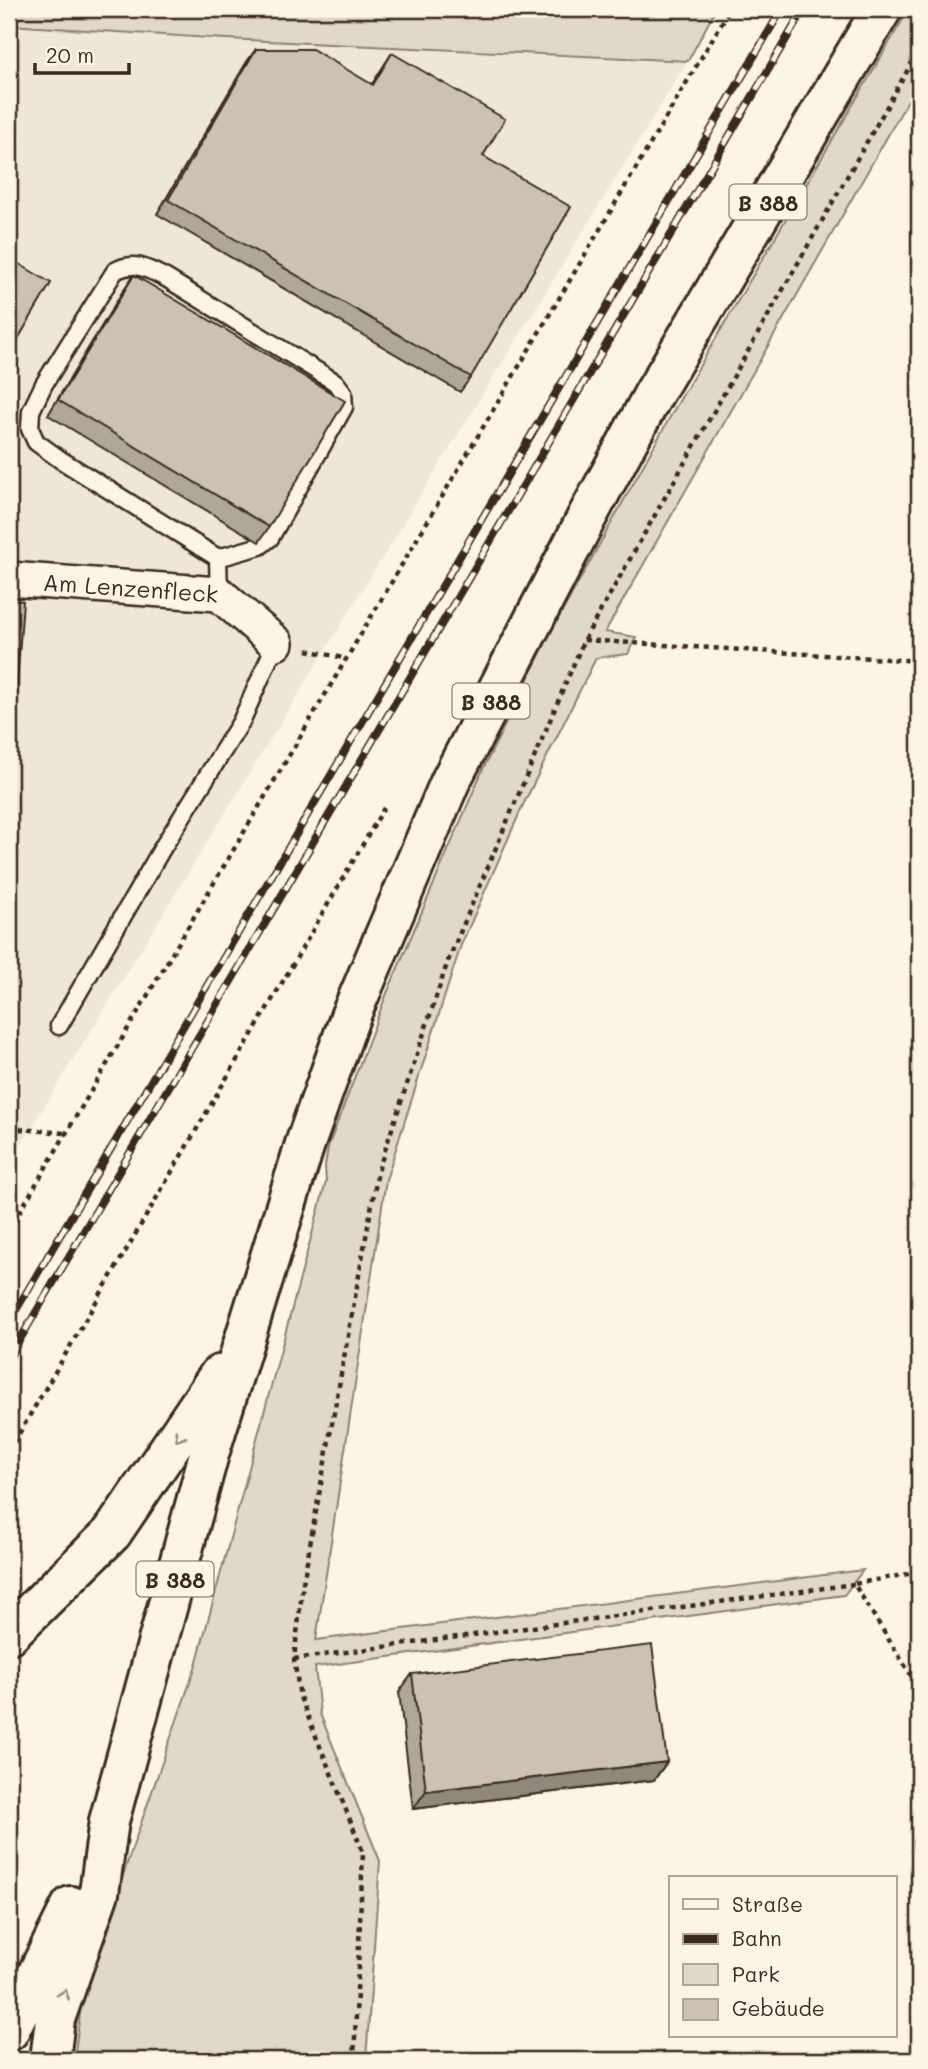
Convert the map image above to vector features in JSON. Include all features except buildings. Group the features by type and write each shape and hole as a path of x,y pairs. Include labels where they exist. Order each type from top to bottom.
{"main road":[{"name":"B 388","path":"109,1821 243,1338 350,1017 450,782 653,395 882,9"},
{"path":"9,1634 112,1533 162,1464 243,1338"},
{"path":"9,2031 55,1942 109,1821"},
{"path":"50,2060 55,2020 99,1893 109,1821"}],"street":[{"name":"Am Lenzenfleck","path":"9,579 219,594 276,643"}],"lane":[{"path":"125,265 142,266 166,278 335,382 343,392 344,407 334,428 270,538 260,547 218,558 61,460 36,442 30,429 31,411 44,384 115,271 125,265"},
{"path":"218,558 219,594"},
{"path":"59,1026 163,847 241,722 276,643"}],"path":[{"path":"9,1230 730,9"},
{"path":"354,2060 363,1852 300,1697 294,1659 303,1583 378,1171 448,961 584,640 919,50"},
{"path":"584,640 919,661"},
{"path":"9,1451 384,808"},
{"path":"9,1128 65,1133"},
{"path":"294,1659 854,1584 919,1572"},
{"path":"854,1584 919,1688"}],"shaded area":[{"path":"9,25 226,39 688,61 9,1164"}],"green space":[{"path":"9,9 716,9 688,61 226,39 9,25"},
{"path":"909,9 919,9 919,81 605,632 636,637 628,654 596,658 523,805 461,945 386,1180 316,1640 863,1570 844,1595 315,1667 320,1714 380,1861 366,2060 74,2060 83,1990 196,1665 326,1182 328,1147 385,998 482,771 552,630 675,408"}],"railway":[{"path":"9,1322 782,9"},
{"path":"9,1358 804,9"}]}
